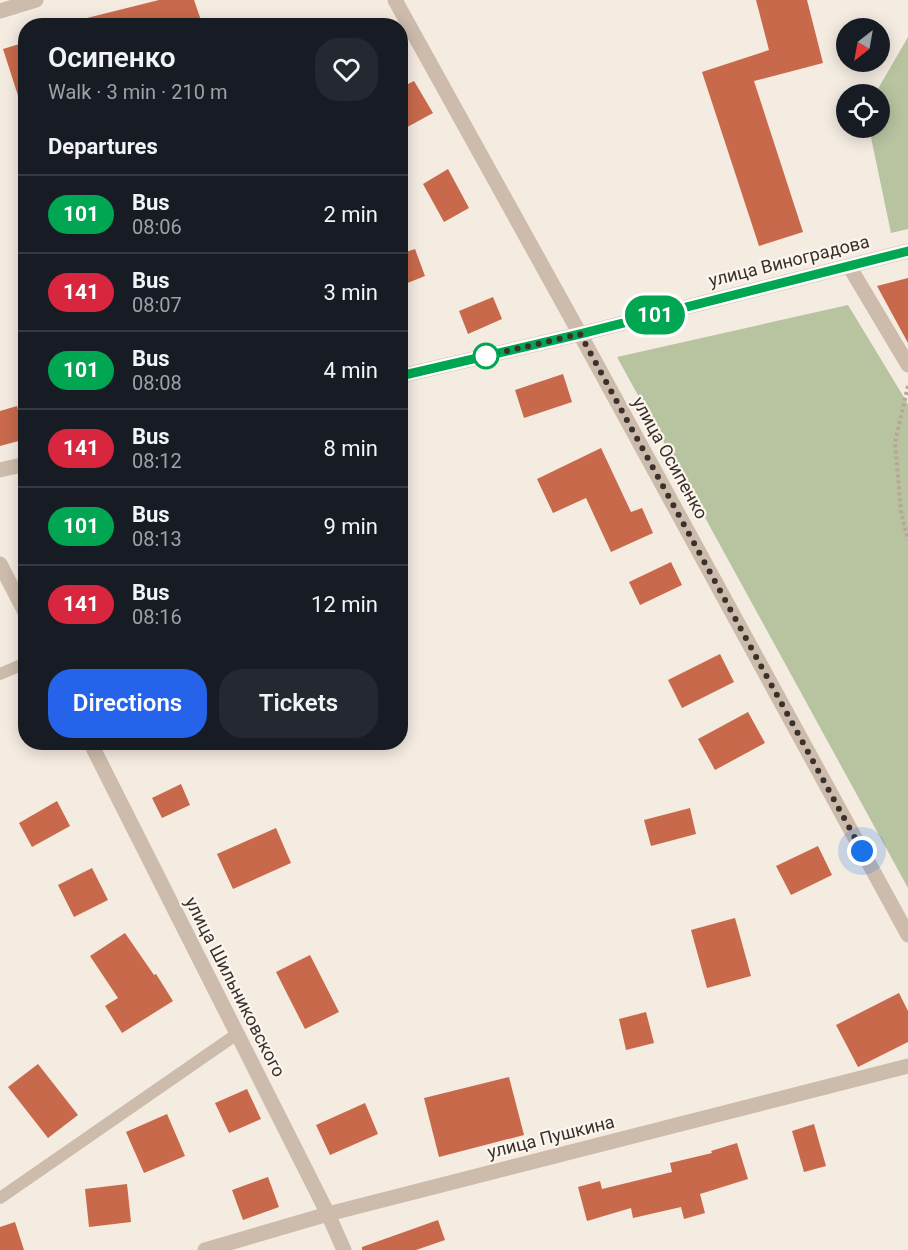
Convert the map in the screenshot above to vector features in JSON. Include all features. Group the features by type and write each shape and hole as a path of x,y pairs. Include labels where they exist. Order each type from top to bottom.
{"street":[{"path":"0,11 36,0"},
{"name":"улица Осипенко","path":"395,0 405,18"},
{"name":"улица Осипенко","path":"408,23 908,935"},
{"name":"улица Виноградова","path":"408,374 580,334 908,251"},
{"path":"849,266 908,365"},
{"path":"0,470 18,466"},
{"path":"0,564 18,599"},
{"name":"улица Шильниковского","path":"94,750 344,1250"},
{"name":"улица Пушкина","path":"205,1250 328,1214 908,1066"}],"lane":[{"path":"0,674 18,666"},
{"path":"0,1198 237,1034"}],"path":[{"path":"908,386 895,442 901,511 908,540"}],"green space":[{"path":"908,37 908,229 891,233 871,138 890,138 890,84 881,84 890,72"},
{"path":"848,305 908,404 908,888 617,357"}],"building":[{"path":"159,0 194,0 200,18 87,18"},
{"path":"756,0 807,0 823,63 754,81 803,232 759,246 702,72 769,50"},
{"path":"18,44 18,96 3,49"},
{"path":"414,81 433,113 408,127 408,84"},
{"path":"448,169 469,208 444,222 423,184"},
{"path":"415,249 425,276 408,283 408,251"},
{"path":"908,278 908,343 877,286"},
{"path":"493,297 502,319 468,334 459,311"},
{"path":"563,374 572,402 524,418 515,390"},
{"path":"17,406 18,441 0,446 0,411"},
{"path":"601,448 631,512 642,508 653,533 611,552 586,498 553,513 537,479"},
{"path":"671,562 682,585 640,605 629,582"},
{"path":"720,654 734,682 682,708 668,680"},
{"path":"748,712 765,743 715,770 698,739"},
{"path":"181,784 190,805 162,818 152,798"},
{"path":"57,801 70,826 32,847 19,823"},
{"path":"690,808 696,834 651,846 644,820"},
{"path":"276,828 291,863 233,889 217,854"},
{"path":"818,846 832,875 791,895 776,866"},
{"path":"92,868 108,900 74,917 58,885"},
{"path":"735,918 751,976 707,988 691,930"},
{"path":"125,933 173,1001 122,1033 105,1006 118,998 90,956"},
{"path":"310,955 339,1012 305,1029 276,972"},
{"path":"899,993 908,1011 908,1042 858,1067 836,1025"},
{"path":"646,1012 654,1043 626,1050 619,1019"},
{"path":"38,1064 78,1115 48,1138 8,1087"},
{"path":"509,1077 524,1135 439,1157 424,1098"},
{"path":"247,1089 261,1119 229,1133 215,1103"},
{"path":"365,1103 378,1134 330,1155 316,1125"},
{"path":"167,1114 185,1156 144,1173 126,1132"},
{"path":"814,1124 826,1166 804,1172 792,1131"},
{"path":"737,1143 748,1179 700,1194 705,1213 684,1219 681,1207 633,1218 631,1208 587,1221 578,1187 600,1181 602,1189 672,1172 670,1163 712,1153 711,1151"},
{"path":"268,1177 279,1207 243,1220 232,1190"},
{"path":"127,1184 131,1222 89,1227 85,1189"},
{"path":"438,1220 445,1240 416,1250 362,1250 362,1247"},
{"path":"15,1222 24,1250 0,1250 0,1227"}],"bus line":[{"name":"101","path":"408,374 580,334 908,251"}],"route":[{"path":"486,356 580,334 862,851"}]}
